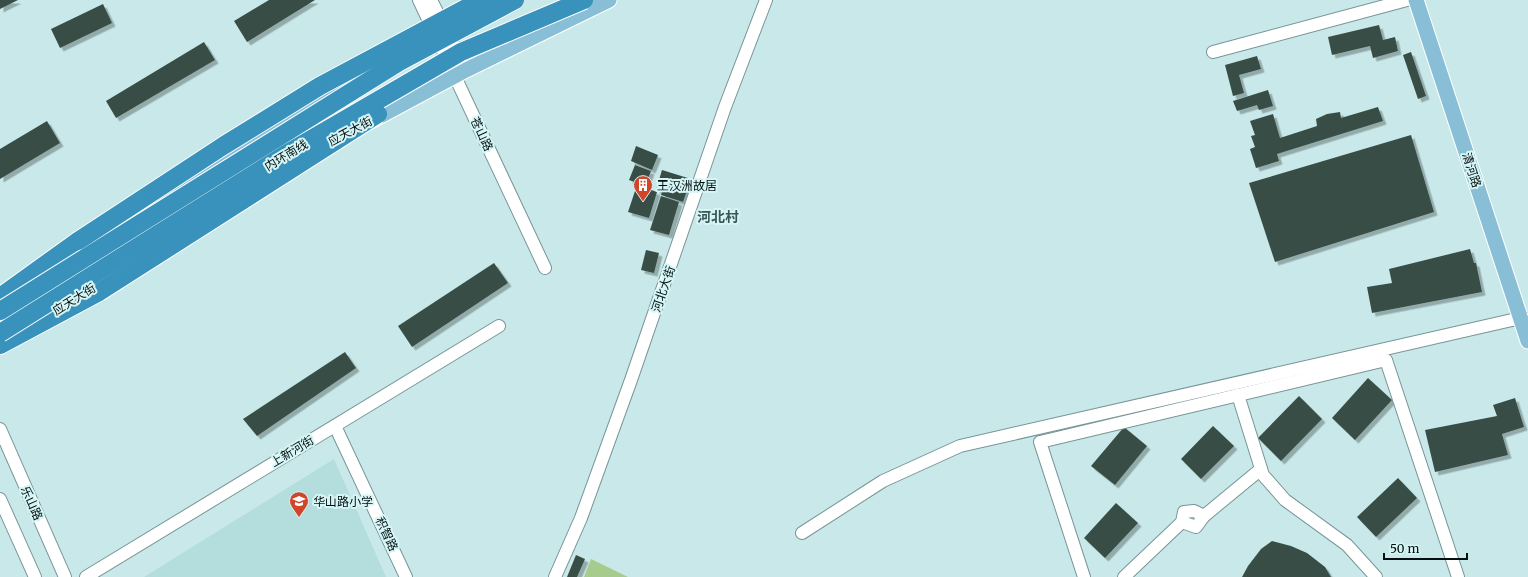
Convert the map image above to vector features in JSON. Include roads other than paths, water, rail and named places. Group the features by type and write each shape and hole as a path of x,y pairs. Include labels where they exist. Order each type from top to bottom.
{"highway":[{"path":"0,297 78,241 223,146 320,86 468,7 489,0"},
{"name":"内环南线","path":"0,311 399,62 515,0"},
{"path":"0,344 99,292 414,91 579,3"},
{"name":"内环南线","path":"0,333 289,152 461,52 579,3"}],"main road":[{"path":"0,297 277,125 438,30 497,0"},
{"name":"应天大街","path":"0,344 295,160 460,73 609,0"},
{"name":"清河路","path":"1416,0 1525,319 1528,341"}],"street":[{"name":"苍山路","path":"419,0 438,30 460,73 545,268"},
{"name":"苍山路","path":"431,0 438,30"},
{"name":"河北大街","path":"555,577 581,518 631,380 725,107 766,0"},
{"path":"1213,52 1408,0"},
{"path":"802,533 884,481 960,446 1512,320 1525,319"},
{"name":"上新河街","path":"86,577 499,326"},
{"path":"1084,577 1040,442 1386,360 1458,577"},
{"path":"1238,395 1263,475 1285,500 1347,545 1376,577"},
{"name":"积智路","path":"335,426 406,577"},
{"name":"乐山路","path":"0,429 65,577"},
{"path":"1124,577 1182,522 1184,512 1194,511 1204,516 1261,469"},
{"path":"0,499 35,577"}],"place":[{"name":"王汉洲故居","path":"643,202"},
{"name":"华山路小学","path":"299,518"}],"district":[{"name":"河北村","path":"718,217"}]}
